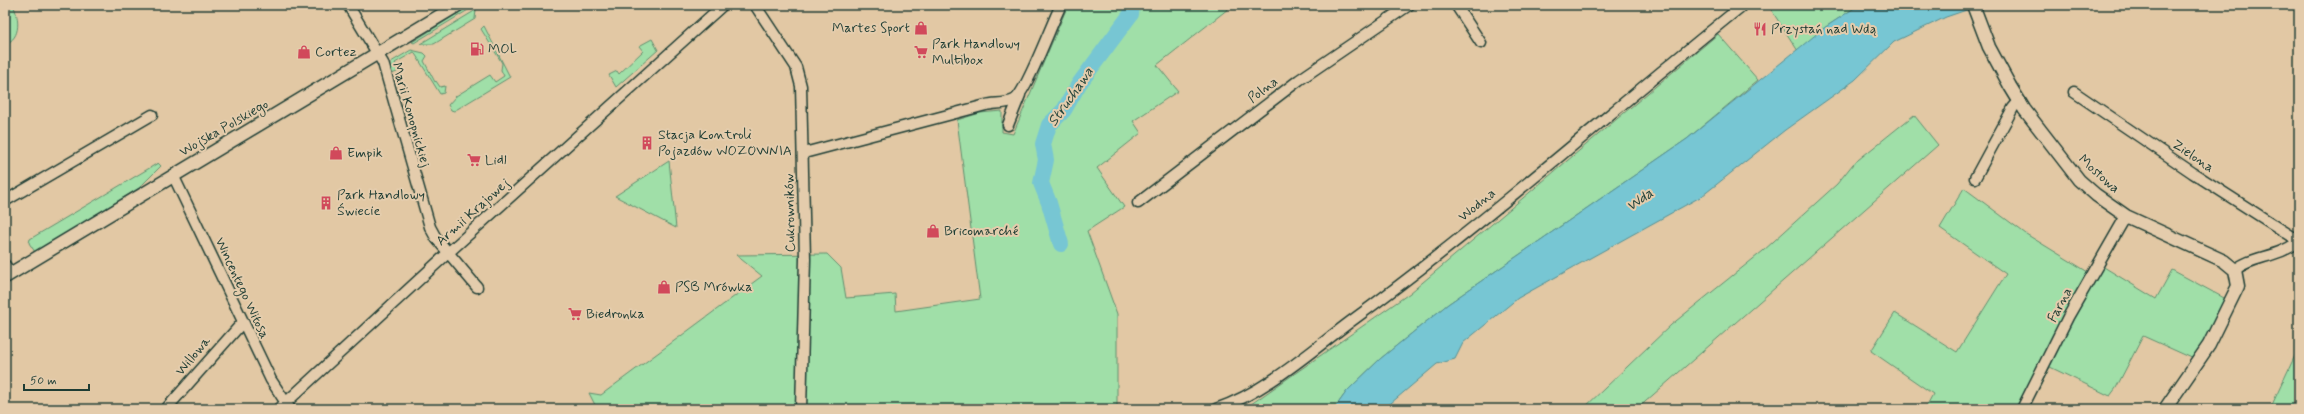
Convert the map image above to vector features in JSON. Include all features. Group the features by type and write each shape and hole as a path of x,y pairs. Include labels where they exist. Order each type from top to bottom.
{"street":[{"name":"Marii Konopnickiej","path":"348,5 383,63 425,217 436,238 477,286"},
{"name":"Wojska Polskiego","path":"7,272 458,5"},
{"name":"Armii Krajowej","path":"279,409 289,406 449,252 723,5"},
{"name":"Cukrowników","path":"755,5 798,72 801,86 804,154 805,259 801,409"},
{"path":"1008,125 1061,5"},
{"name":"Polna","path":"1138,203 1299,80 1409,5"},
{"path":"1456,5 1480,42"},
{"name":"Wodna","path":"1216,409 1267,383 1404,282 1743,5"},
{"name":"Mostowa","path":"1973,5 1989,47 2019,101 2079,180 2096,195 2126,216 2224,261 2235,270"},
{"name":"Zielona","path":"2074,92 2199,177 2299,241"},
{"path":"804,154 986,105 1006,102 1020,95"},
{"path":"1975,178 2013,108 2019,101"},
{"path":"5,201 152,115"},
{"name":"Wincentego Witosa","path":"173,175 270,380 289,406"},
{"name":"Farna","path":"2022,409 2068,317 2126,216"},
{"path":"2165,409 2196,365 2222,321 2238,286 2235,270 2245,264 2280,253 2299,241"},
{"name":"Willowa","path":"166,409 243,322"}],"green space":[{"path":"5,5 13,5 17,15 18,27 14,37 5,44"},
{"path":"1068,5 1233,5 1157,65 1178,91 1133,121 1141,133 1097,168 1124,207 1087,231 1117,314 1117,409 597,409 589,393 601,395 762,276 736,255 827,254 841,268 846,298 895,294 896,311 980,299 957,120 980,113 1002,111 1002,132 1013,134"},
{"path":"1768,5 1859,5 1824,28 1798,51"},
{"path":"468,7 473,7 414,43 412,42"},
{"path":"476,10 475,19 434,44 420,44"},
{"path":"484,26 510,77 454,111 451,110 448,105 456,96 490,75 495,82 504,76 501,70 502,63 481,29"},
{"path":"1718,34 1758,80 1687,139 1448,304 1380,359 1347,391 1334,409 1244,409 1410,293"},
{"path":"652,39 658,50 616,87 609,75 617,71 619,74 643,51 639,46"},
{"path":"411,50 424,53 427,56 424,61 435,82 436,81 440,87 445,86 444,93 440,94 414,52 395,63 399,71 392,74 391,62"},
{"path":"1914,115 1938,145 1637,409 1583,409 1671,325 1763,251 1837,184 1853,164"},
{"path":"669,161 676,228 615,196"},
{"path":"158,163 161,166 139,188 35,252 29,243 30,239"},
{"path":"1964,188 2026,234 2088,272 2094,261 2156,299 2172,270 2226,299 2194,359 2143,336 2116,388 2110,396 2050,367 2028,409 1925,409 1933,394 1871,351 1895,313 1957,352 2006,274 1940,228"},
{"path":"2299,347 2299,409 2272,409 2271,407"}],"water":[{"name":"Wda","path":"1859,5 1981,5 1946,17 1894,42 1855,80 1785,130 1702,196 1518,298 1463,343 1455,359 1437,364 1384,409 1334,409 1347,391 1380,359 1448,304 1687,139 1824,28"}],"waterway":[{"name":"Struchawa","path":"1061,244 1049,203 1041,183 1046,160 1043,144 1049,125 1064,110 1079,84 1131,14 1132,5"}],"place":[{"name":"Martes Sport","path":"921,28"},
{"name":"Przystań nad Wdą","path":"1760,29"},
{"name":"MOL","path":"477,49"},
{"name":"Cortez","path":"304,52"},
{"name":"Park Handlowy Multibox","path":"921,52"},
{"name":"Stacja Kontroli Pojazdów WOZOWNIA","path":"647,143"},
{"name":"Empik","path":"336,153"},
{"name":"Lidl","path":"474,160"},
{"name":"Park Handlowy Świecie","path":"326,203"},
{"name":"Bricomarché","path":"933,231"},
{"name":"PSB Mrówka","path":"664,287"},
{"name":"Biedronka","path":"575,314"}]}
